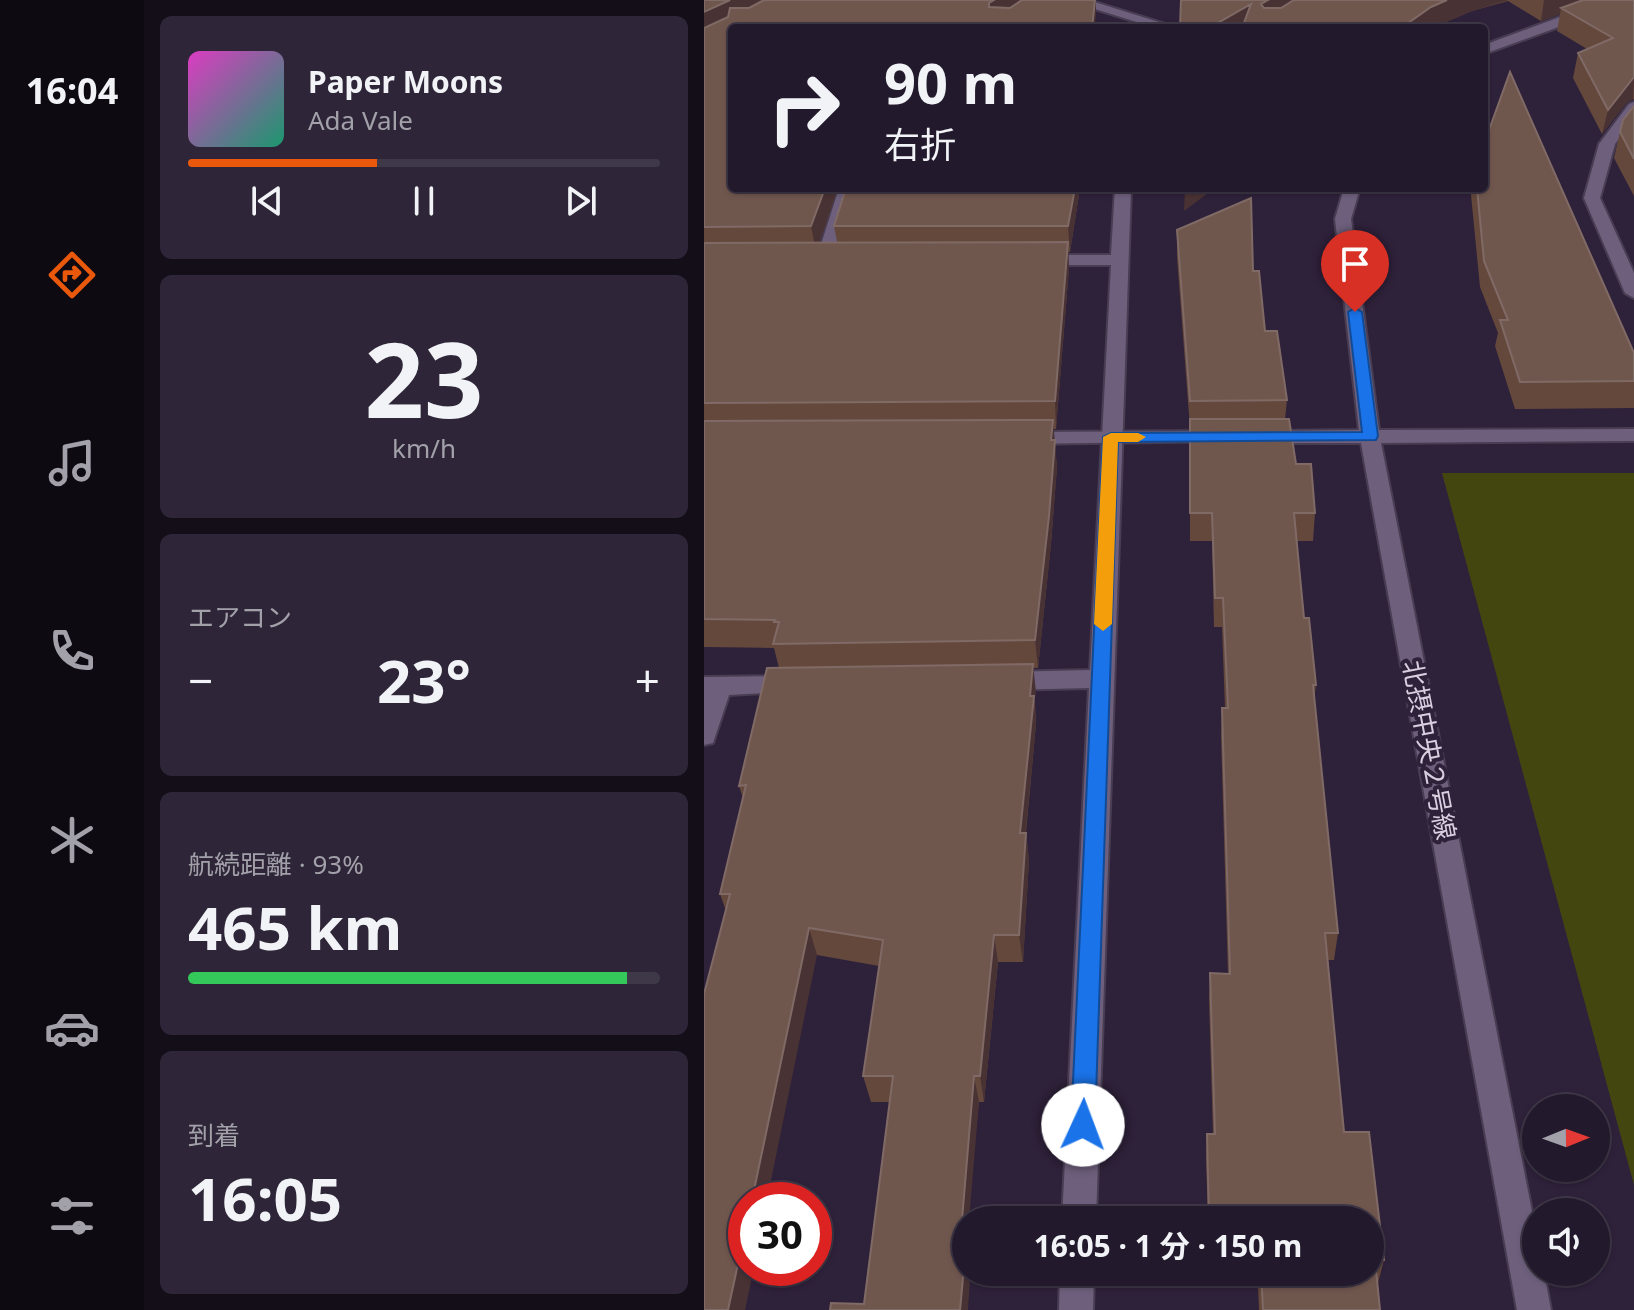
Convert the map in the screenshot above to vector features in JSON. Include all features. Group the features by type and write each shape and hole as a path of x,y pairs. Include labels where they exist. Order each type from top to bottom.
{"street":[{"path":"1073,0 1157,24"},
{"path":"1488,49 1592,10 1634,3"},
{"path":"1634,107 1607,144 1592,198 1630,272 1634,293"},
{"path":"1607,144 1634,144"},
{"path":"825,260 846,192"},
{"path":"1080,1206 1117,260 1123,192"},
{"name":"北摂中央２号線","path":"1351,192 1343,219 1370,436 1534,1310"},
{"path":"1025,260 1117,260"},
{"path":"1001,438 1634,435"},
{"path":"974,682 1101,679"},
{"path":"704,736 711,686 814,685"},
{"path":"1076,1310 1077,1286"}],"shaded area":[{"path":"1442,473 1634,473 1634,1185"}],"building":[{"path":"704,0 730,0 704,12"},
{"path":"764,0 994,0 989,7 1010,8 1022,0 1095,0 1092,24 728,24 728,192 824,192 811,226 704,227 704,28 728,17 730,8 749,8"},
{"path":"1181,0 1268,0 1261,4 1264,8 1281,8 1294,0 1447,0 1407,24 1244,24 1251,4 1216,24 1180,24"},
{"path":"1583,0 1634,0 1634,77 1608,110 1578,53 1613,38 1561,8"},
{"path":"1510,72 1634,353 1634,381 1520,382 1500,320 1508,320 1484,261 1477,192 1488,192 1488,133"},
{"path":"1634,106 1634,159 1620,132 1623,120"},
{"path":"845,192 1074,192 1068,226 834,226"},
{"path":"1251,198 1253,271 1259,271 1265,331 1277,331 1287,400 1190,401 1177,230"},
{"path":"1068,242 1055,401 704,403 704,243"},
{"path":"1190,419 1289,419 1296,464 1311,464 1315,513 1294,513 1304,618 1309,618 1338,933 1325,933 1344,1132 1369,1132 1378,1206 1209,1206 1207,1134 1215,1134 1210,973 1230,974 1222,708 1228,708 1223,598 1215,598 1212,513 1190,513"},
{"path":"1053,420 1051,440 1055,440 1049,516 1035,640 773,644 779,622 775,620 704,619 704,421"},
{"path":"1033,664 1030,696 1034,696 1020,833 1026,833 1019,935 994,935 980,1076 974,1076 963,1206 952,1206 952,1286 962,1286 960,1310 830,1310 831,1303 864,1304 893,1076 863,1076 883,940 809,928 756,1182 728,1182 728,1286 733,1286 728,1310 704,1310 704,994 730,894 720,894 746,785 739,786 767,668"},
{"path":"1262,1286 1378,1286 1380,1310 1263,1310"}],"slow traffic":[{"path":"1103,624 1111,437 1138,437"}],"route":[{"path":"1083,1125 1111,437 1370,436 1355,312"}]}
